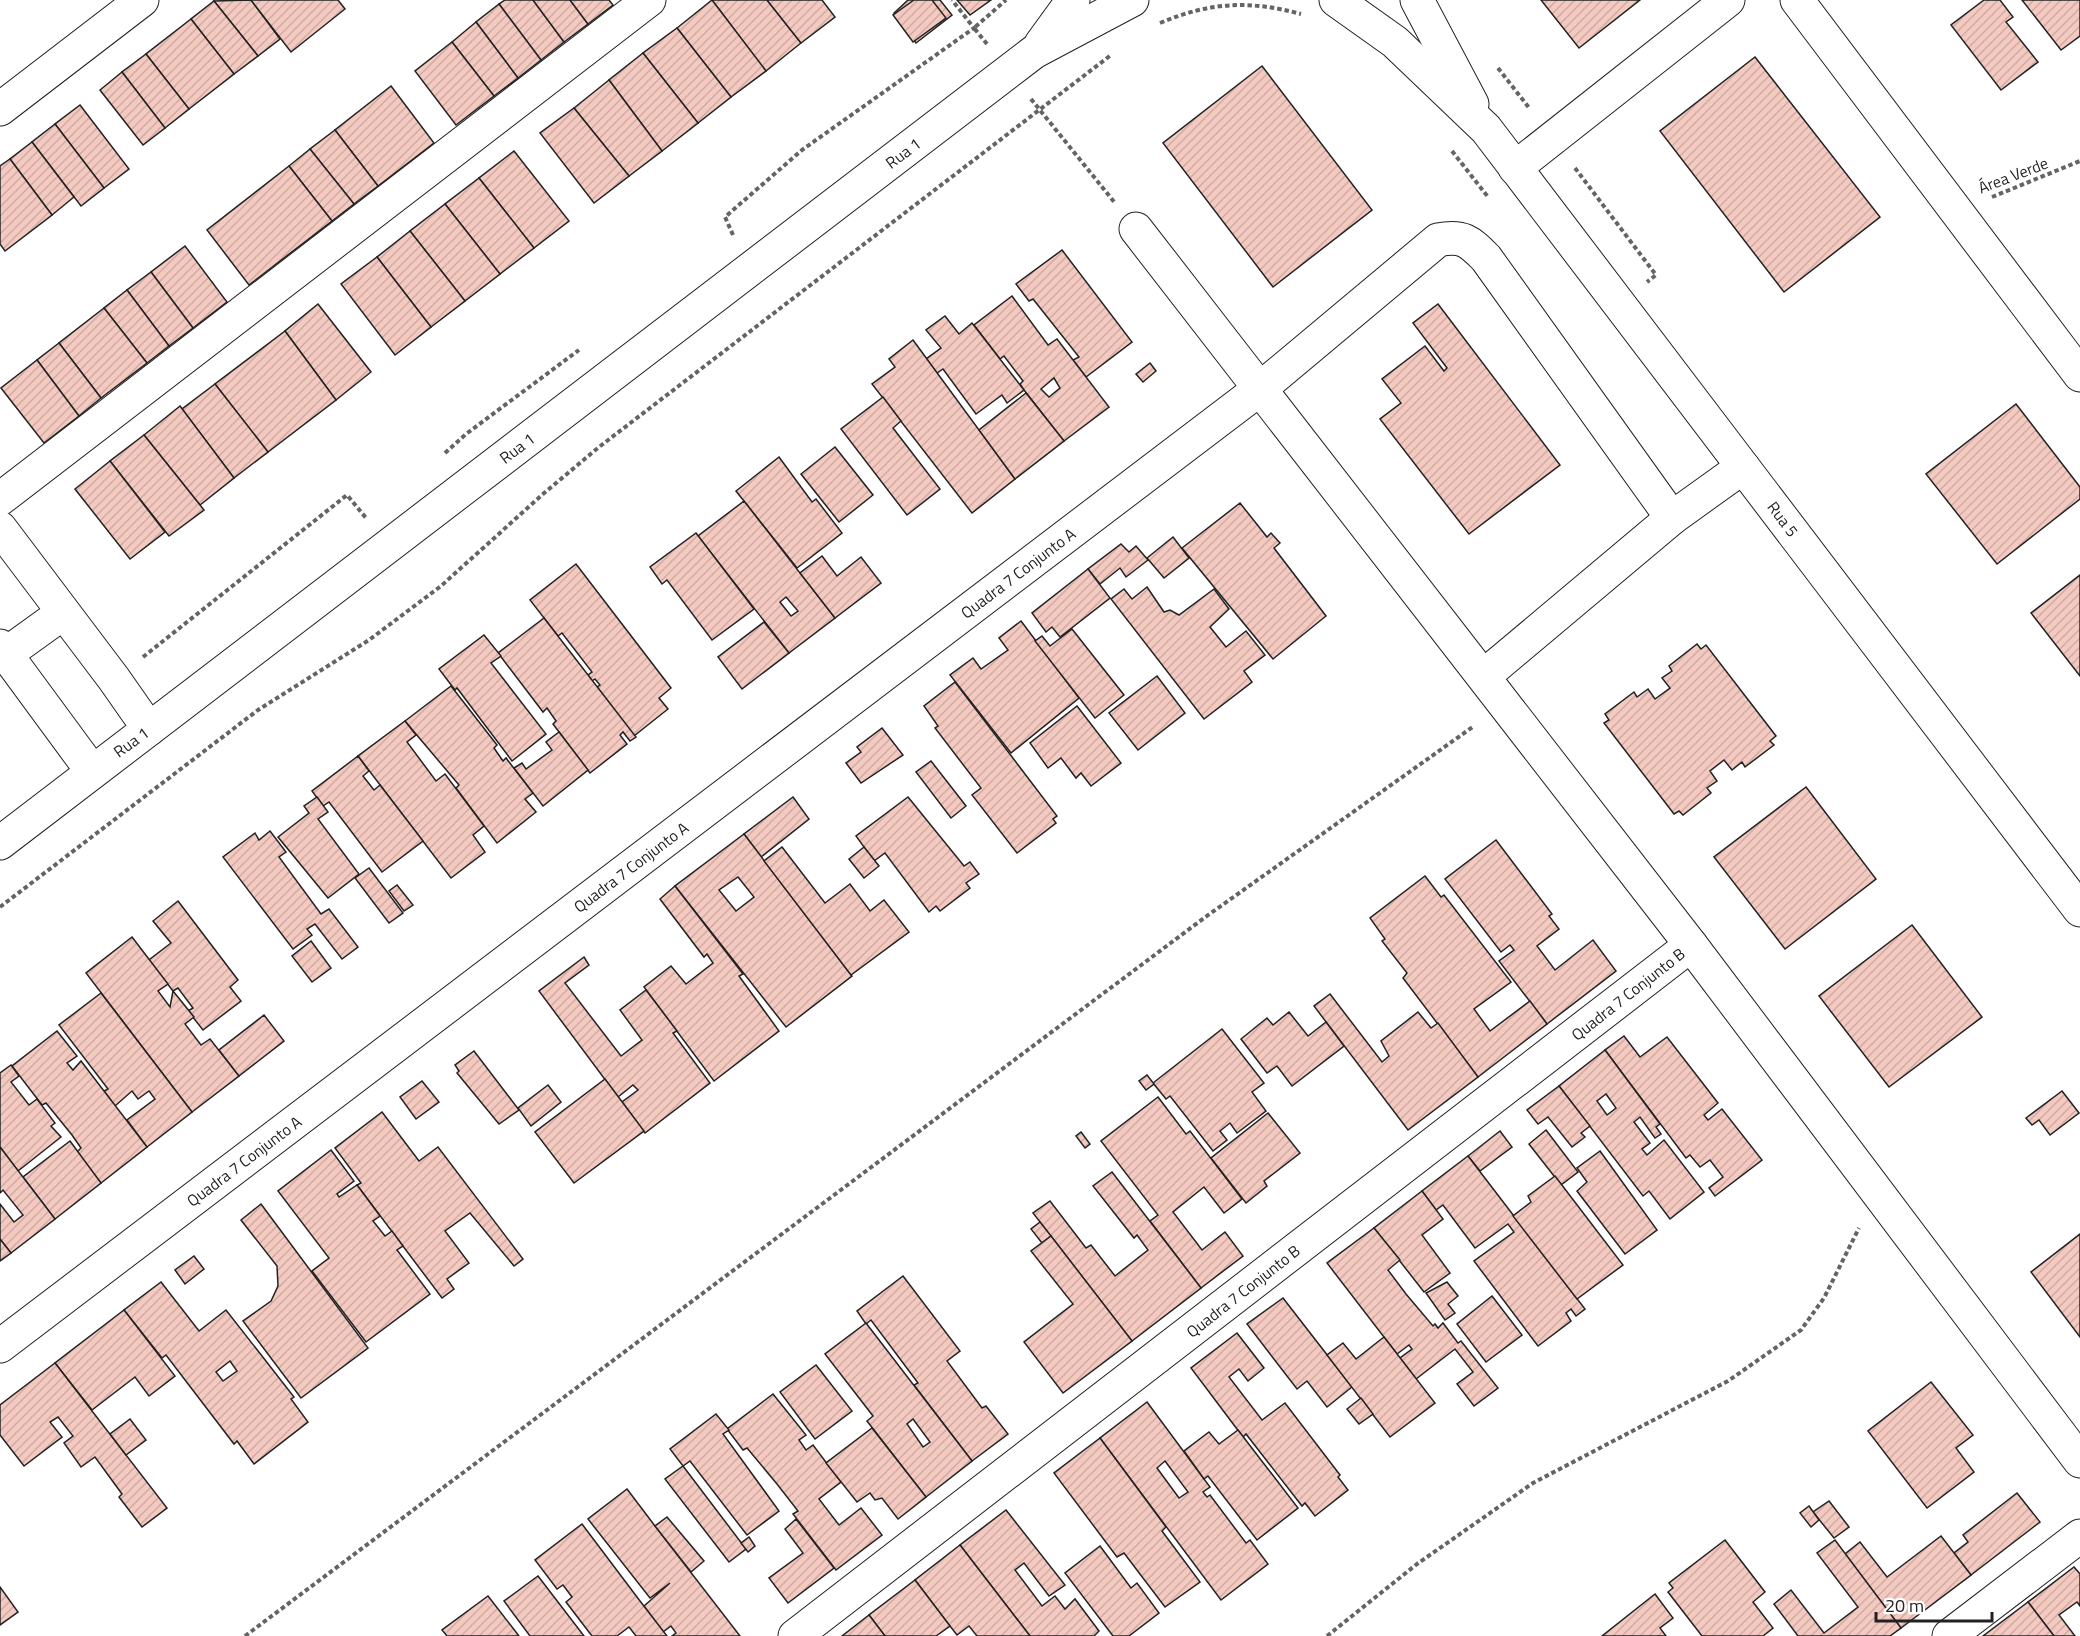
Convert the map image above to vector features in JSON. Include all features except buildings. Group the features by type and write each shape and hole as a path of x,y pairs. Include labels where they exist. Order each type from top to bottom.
{"street":[{"path":"0,110 142,0"},
{"path":"0,499 649,0"},
{"path":"1022,62 1073,0"},
{"path":"1022,62 1132,0"},
{"path":"1416,0 1486,129"},
{"path":"1515,168 1728,0"},
{"path":"1797,0 2080,375"},
{"path":"1323,8 1395,42 1486,129"},
{"name":"Rua 1","path":"0,843 1022,62"},
{"name":"Rua 5","path":"1486,129 2080,910"},
{"path":"1136,229 1691,945 2080,1461"},
{"name":"Quadra 7 Conjunto A","path":"0,1346 1261,388 1438,240 1456,236 1472,244 1486,258 1672,518"},
{"path":"1484,676 1672,518 1743,467"},
{"path":"0,528 149,729"},
{"path":"63,613 3,650 92,771"},
{"name":"Quadra 7 Conjunto B","path":"795,1636 1691,945"},
{"path":"1949,1636 2080,1536"}],"path":[{"path":"952,0 974,28 1022,62 1041,111 1136,229"},
{"path":"736,241 725,217 802,150 974,28 1006,0"},
{"path":"1152,28 1195,10 1236,3 1323,8"},
{"path":"0,907 258,710 369,640 441,586 599,447 1041,111 1115,52"},
{"path":"1450,148 1494,205"},
{"name":"Área Verde","path":"1954,210 2080,162"},
{"path":"440,458 466,434 584,347"},
{"path":"114,679 347,495 370,523"},
{"path":"245,1636 1204,918 1504,705"},
{"path":"1327,1636 1417,1564 1533,1483 1728,1381 1801,1330 1824,1298 1878,1195"}]}
